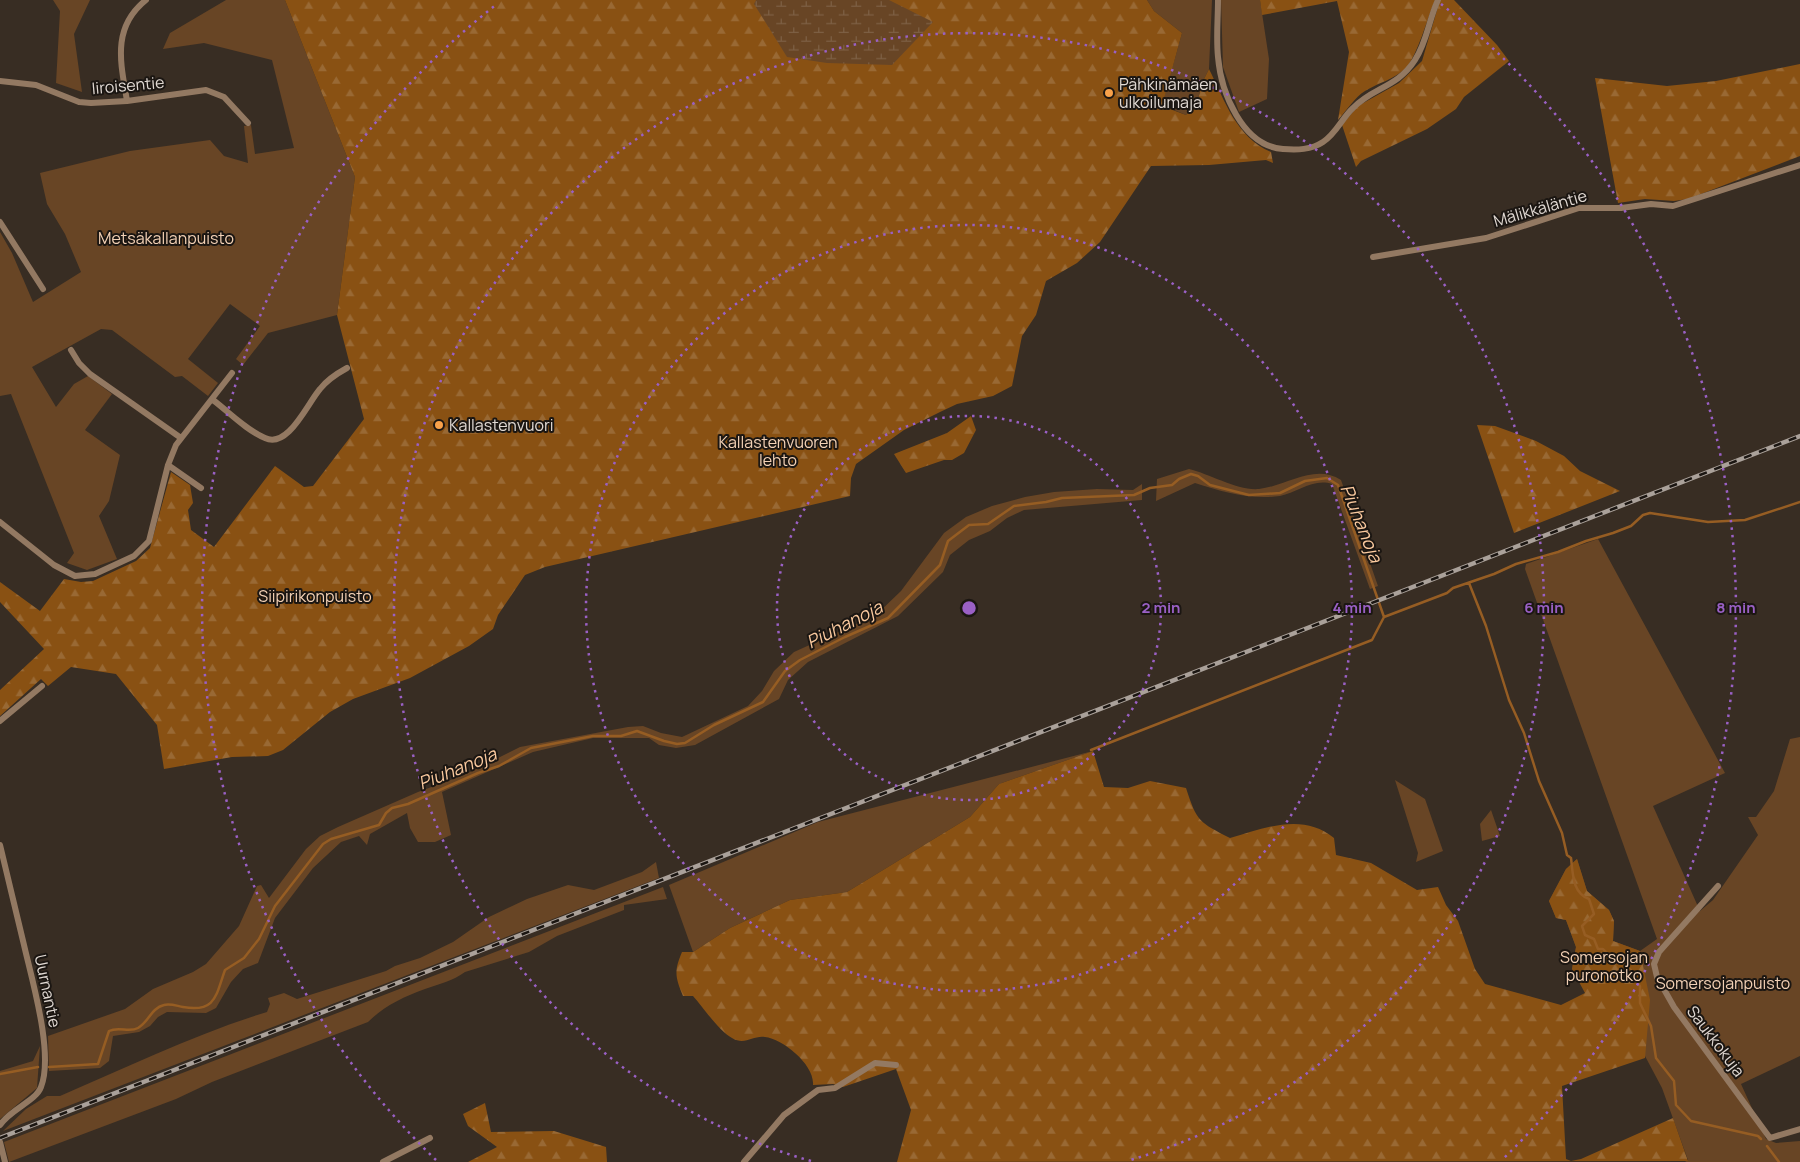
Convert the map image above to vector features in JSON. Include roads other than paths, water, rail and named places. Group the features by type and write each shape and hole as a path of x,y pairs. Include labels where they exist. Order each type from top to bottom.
{"street":[{"path":"127,101 119,54 120,43 131,19 146,0"},
{"path":"1218,0 1219,68 1239,120 1260,142 1278,149 1313,147 1325,142 1352,108 1363,99 1398,81 1408,70 1424,41 1438,0"},
{"name":"Iiroisentie","path":"0,81 36,85 79,102 103,104 206,90 224,97 248,123"},
{"name":"Mälikkäläntie","path":"1373,257 1486,238 1579,208 1622,208 1651,204 1673,206 1800,165"},
{"path":"0,222 43,289"},
{"path":"71,350 79,363 90,374 181,438"},
{"path":"212,400 258,435 271,441 277,440 288,432 323,385 347,368"},
{"path":"0,522 64,571 81,577 95,574 134,556 149,542 168,465 181,438 232,373"},
{"path":"168,465 201,488"},
{"path":"0,721 42,686"},
{"name":"Uurnantie","path":"0,845 46,1050 42,1086 37,1095 7,1115 0,1125"},
{"name":"Saukkokuja","path":"1718,886 1659,952 1654,964 1657,978 1674,1007 1770,1138 1800,1129"},
{"path":"744,1162 784,1115 818,1090 835,1088 875,1063 896,1065"},
{"path":"383,1162 430,1138"},
{"path":"0,1142 5,1162"}],"waterway":[{"name":"Piuhanoja","path":"49,1067 98,1064 109,1031 138,1028 156,1009 164,1005 194,1008 208,1005 216,994 225,970 244,958 259,939 275,906 323,844 331,839 379,825 386,813 392,808 408,804 478,773 499,766 531,748 593,736 621,736 637,731 664,741 677,744 685,743 714,725 763,702 785,671 800,660 888,618 940,565 948,541 969,525 988,524 1014,506 1062,498 1134,495 1150,488 1172,485 1179,479 1191,474 1198,476 1210,485 1249,495 1280,493 1305,481 1327,478 1338,485 1384,617 1516,564 1558,552 1631,526 1643,515 1650,513 1708,522 1745,520 1800,502"},
{"path":"1469,583 1486,626 1509,700 1524,733 1539,781 1562,833 1567,855 1571,858 1574,882 1579,892 1589,899 1594,914 1582,926 1585,935 1594,939 1598,949 1603,949 1628,967 1631,970 1630,975 1640,986 1640,1003 1651,1026 1656,1058 1674,1081 1676,1105 1691,1121 1758,1136 1761,1139"},
{"path":"1091,750 1372,640 1384,617"},
{"name":"Piuhanoja","path":"0,1074 38,1067"},
{"path":"1767,1146 1779,1162"}],"railway":[{"path":"0,1138 1800,436"}],"place":[{"name":"Pähkinämäen ulkoilumaja","path":"1109,93"},
{"name":"Kallastenvuori","path":"439,425"}],"park label":[{"name":"Metsäkallanpuisto","path":"166,238"},
{"name":"Kallastenvuoren lehto","path":"778,451"},
{"name":"Siipirikonpuisto","path":"315,596"},
{"name":"Somersojan puronotko","path":"1604,966"},
{"name":"Somersojanpuisto","path":"1723,983"}]}
